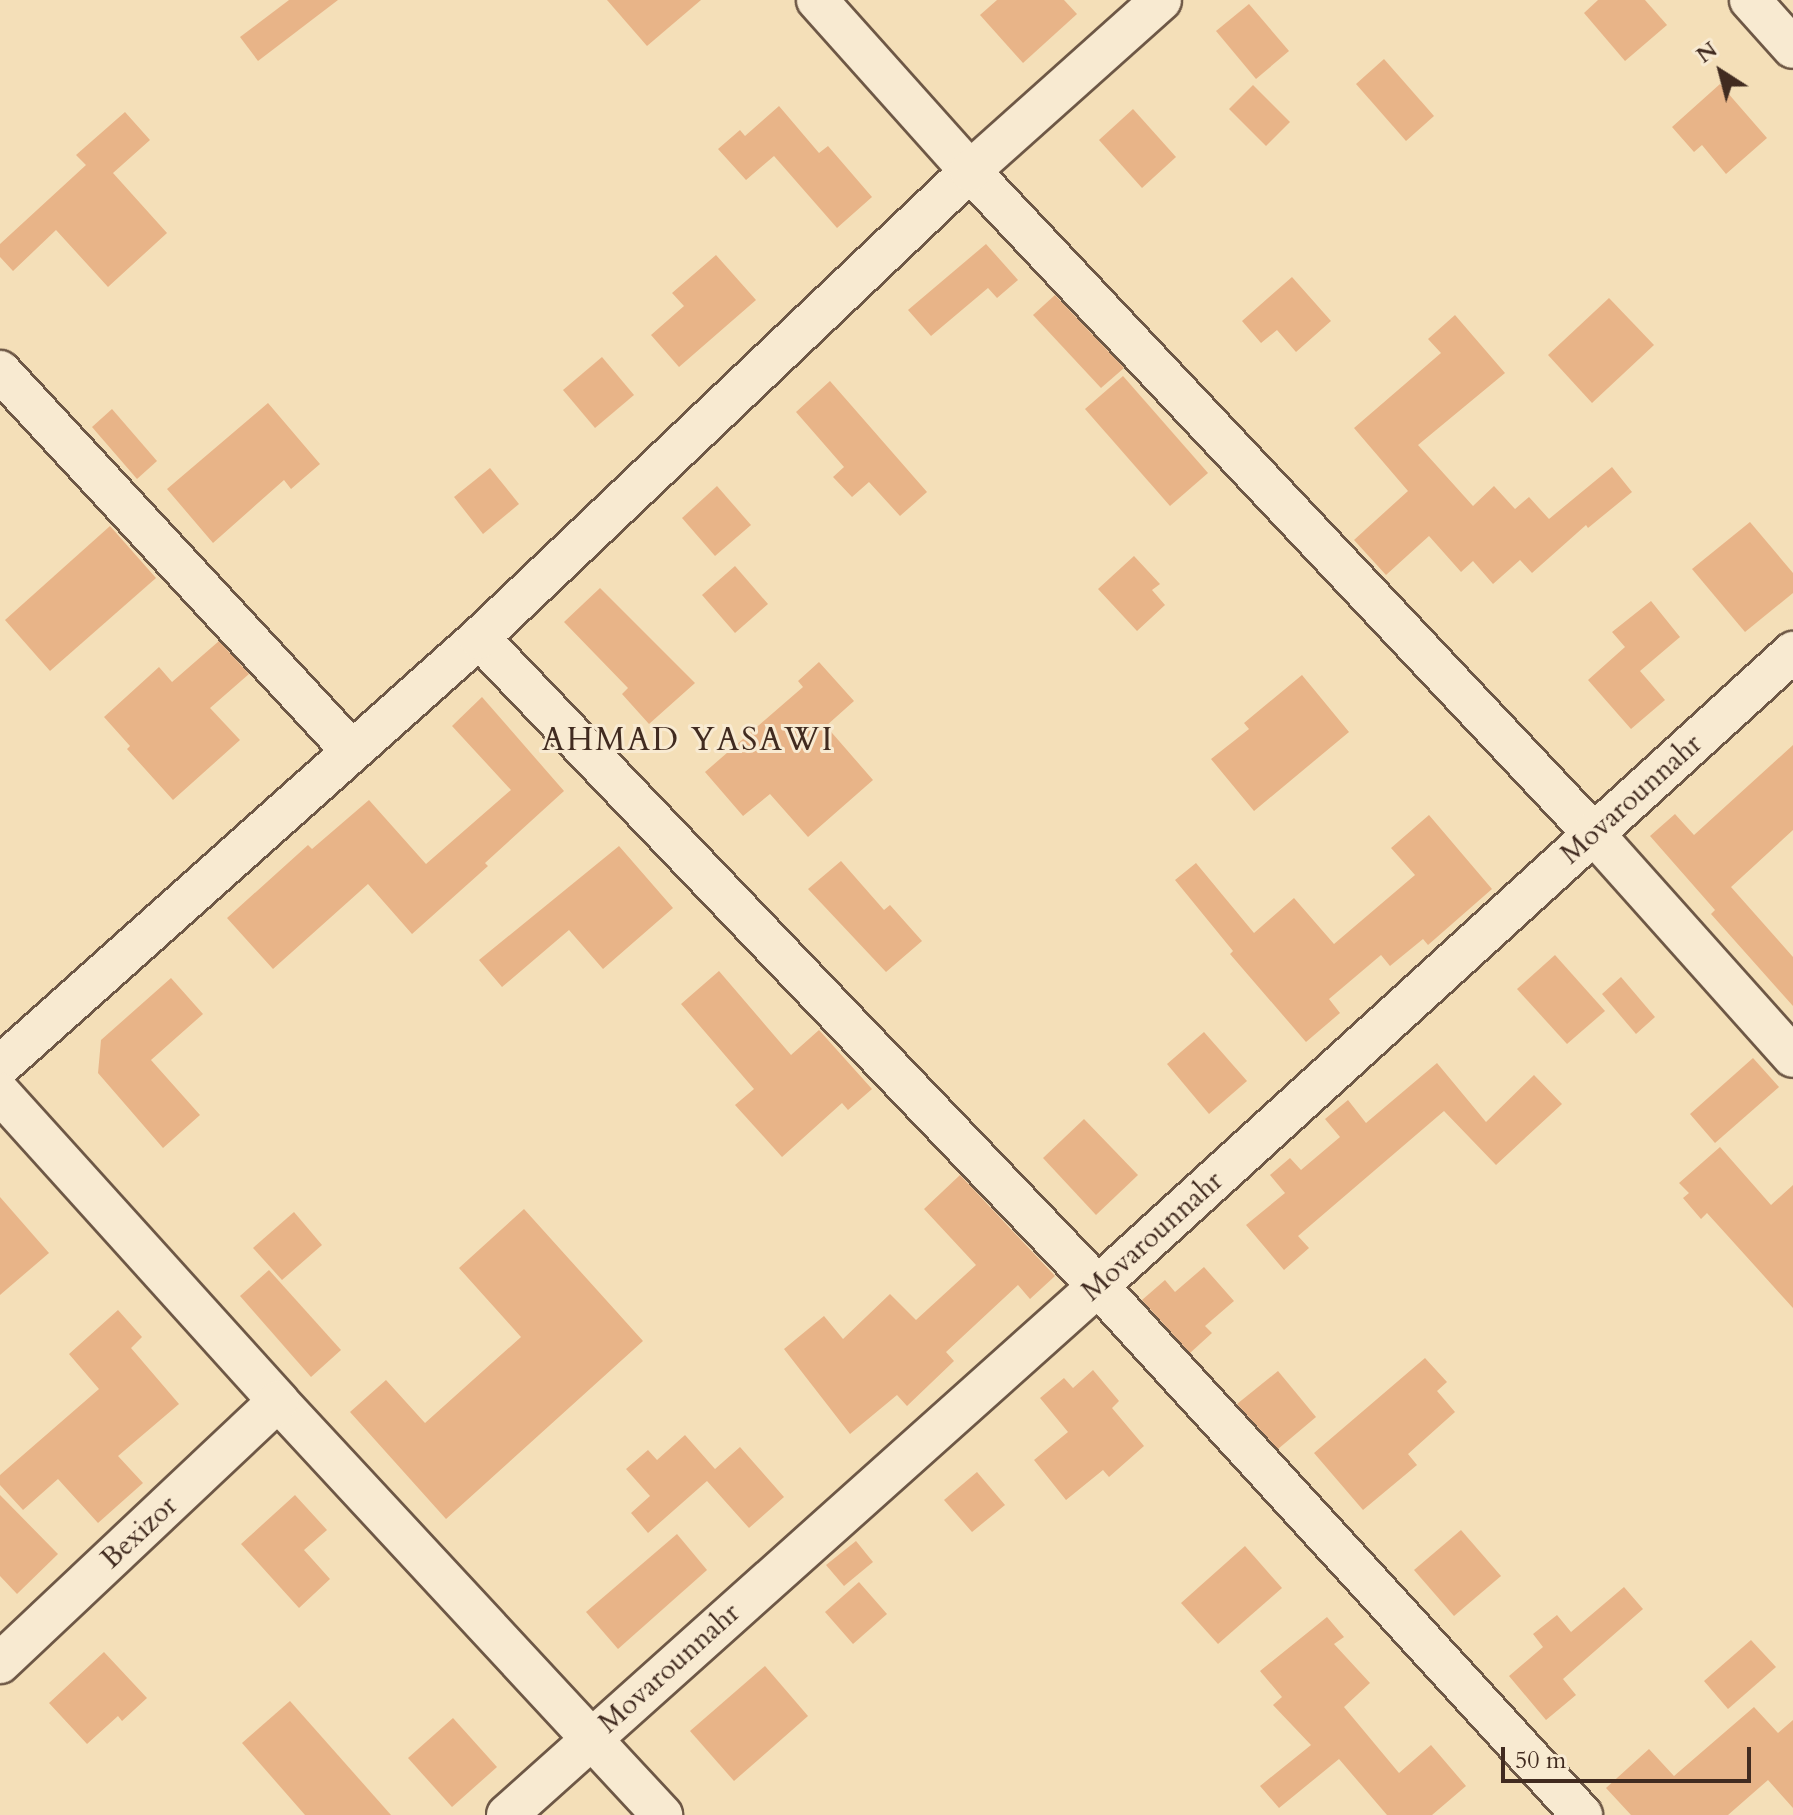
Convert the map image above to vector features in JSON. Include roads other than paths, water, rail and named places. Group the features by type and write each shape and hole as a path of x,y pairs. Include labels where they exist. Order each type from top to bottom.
{"street":[{"path":"817,0 970,171 1593,833 1793,1057"},
{"path":"0,1066 479,638 970,171 1161,0"},
{"path":"1750,0 1793,48"},
{"path":"0,371 351,750"},
{"path":"479,638 1098,1286 1582,1815"},
{"name":"Movarounnahr","path":"507,1815 1098,1286 1793,652"},
{"path":"0,1093 278,1401 662,1815"},
{"name":"Bexizor","path":"0,1663 278,1401"}],"district":[{"name":"AHMAD YASAWI","path":"688,740"}]}
